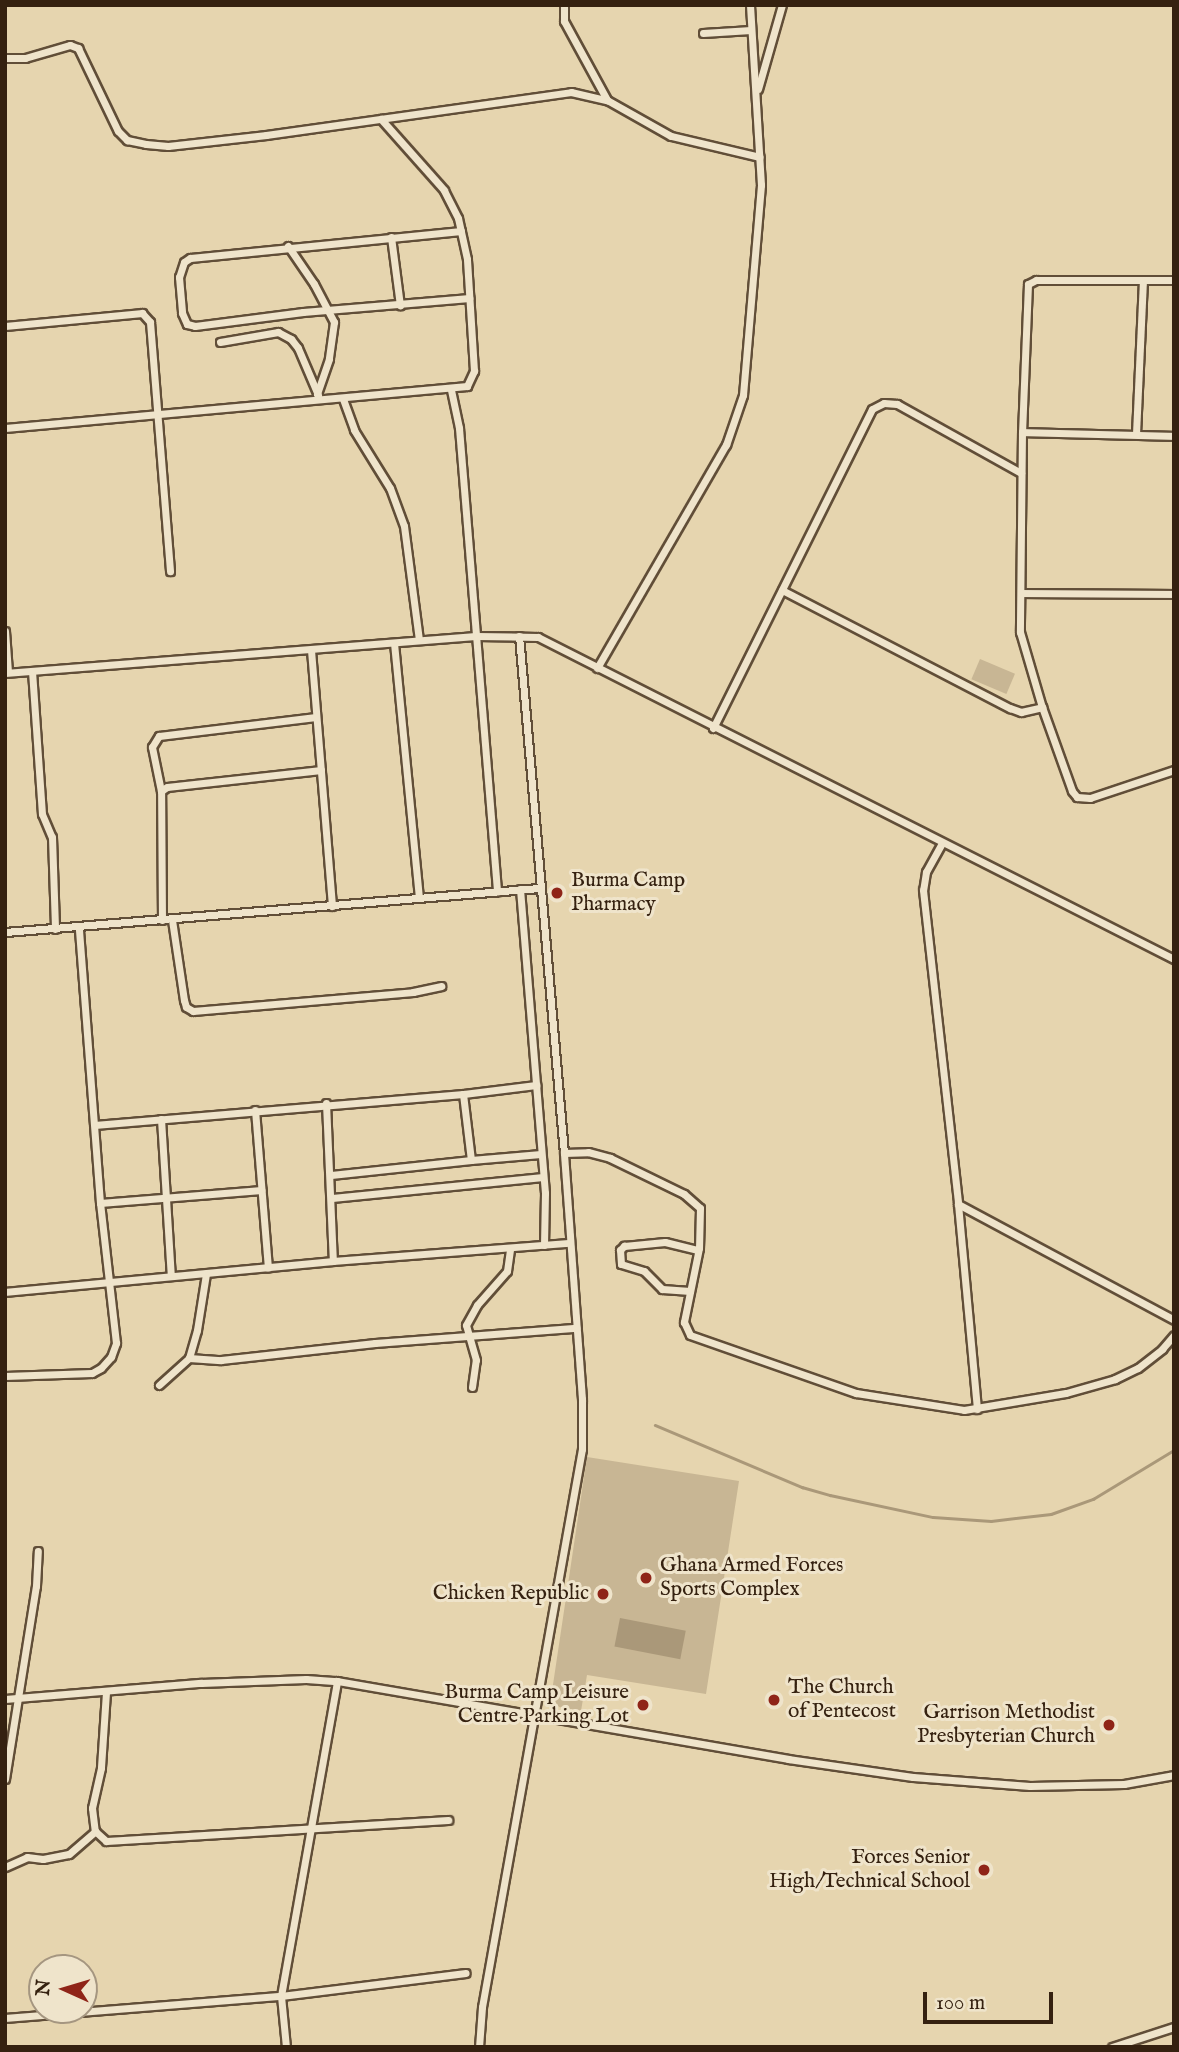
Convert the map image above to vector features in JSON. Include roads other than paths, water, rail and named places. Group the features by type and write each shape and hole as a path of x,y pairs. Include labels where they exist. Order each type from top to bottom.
{"street":[{"path":"564,5 564,21 607,100"},
{"path":"597,668 726,445 743,395 761,185 750,5"},
{"path":"757,96 782,5"},
{"path":"703,33 751,30"},
{"path":"5,58 25,58 70,45 78,48 118,131 127,140 146,144 168,146 571,92 607,100 671,136 760,157"},
{"path":"5,428 319,397 343,399 451,390 467,386 474,371 461,230 444,190 381,119"},
{"path":"461,230 190,258 184,262 178,277 184,320 195,326 328,310 469,298"},
{"path":"391,237 400,305"},
{"path":"288,246 334,322 333,343 319,397"},
{"path":"1174,280 1036,280 1028,284 1021,473 1021,641 1072,791 1077,796 1090,798 1174,770"},
{"path":"1136,434 1143,280"},
{"path":"5,326 142,313 150,322 170,571"},
{"path":"220,342 278,332 291,339 298,348 319,397"},
{"path":"451,390 459,428 497,891"},
{"path":"343,399 354,430 390,488 404,526 419,640"},
{"path":"713,728 872,409 884,403 897,404 1021,473"},
{"path":"1022,432 1174,436"},
{"path":"782,590 1010,708 1020,712 1042,707"},
{"path":"1021,593 1174,594"},
{"path":"5,631 7,673 476,636 538,637 713,728 1174,959"},
{"path":"479,2047 486,1985 582,1449 582,1399 568,1243 564,1153 519,636"},
{"path":"394,643 419,898"},
{"path":"311,650 332,906"},
{"path":"32,671 42,814 52,838 55,929"},
{"path":"162,920 162,791 152,747 159,736 316,717"},
{"path":"162,791 167,787 321,770"},
{"path":"942,843 926,872 923,890 958,1204 977,1409"},
{"path":"5,932 539,888"},
{"path":"520,889 543,1177 544,1245"},
{"path":"172,920 184,1000 186,1007 194,1011 389,995 441,986"},
{"path":"5,1376 92,1373 111,1357 116,1343 100,1203 79,927"},
{"path":"95,1125 536,1086"},
{"path":"463,1094 471,1160"},
{"path":"326,1103 333,1261"},
{"path":"255,1110 268,1267"},
{"path":"161,1119 171,1276"},
{"path":"564,1153 598,1153 694,1200 702,1218 685,1328 699,1339 856,1393 950,1409 977,1409 1066,1393 1115,1379 1138,1368 1162,1349 1174,1335"},
{"path":"331,1175 541,1154"},
{"path":"332,1198 543,1177"},
{"path":"100,1203 261,1190"},
{"path":"958,1204 1174,1320"},
{"path":"690,1291 662,1289 644,1272 621,1264 620,1250 624,1246 665,1242 698,1250"},
{"path":"5,1292 333,1261 568,1243"},
{"path":"472,1387 477,1360 466,1325 469,1317 510,1266 510,1248"},
{"path":"159,1385 189,1358 197,1330 206,1273"},
{"path":"189,1358 221,1360 468,1335 576,1328"},
{"path":"5,1779 36,1586 38,1551"},
{"path":"5,1699 267,1679 337,1681 788,1759 913,1777 1005,1785 1061,1786 1124,1784 1174,1775"},
{"path":"286,2047 281,1996 337,1681"},
{"path":"106,1692 101,1768 92,1808 94,1831 99,1838 119,1842 448,1820"},
{"path":"5,1867 27,1857 43,1859 69,1854 94,1831"},
{"path":"5,2018 281,1996 466,1973"},
{"path":"1112,2047 1174,2027"},
{"path":"1148,2047 1150,2035"}],"waterway":[{"path":"655,1425 802,1487 933,1517 991,1521 1051,1514 1093,1499 1174,1450"}],"place":[{"name":"Burma Camp Pharmacy","path":"557,893"},
{"name":"Ghana Armed Forces Sports Complex","path":"646,1578"},
{"name":"Chicken Republic","path":"603,1594"},
{"name":"The Church of Pentecost","path":"774,1700"},
{"name":"Burma Camp Leisure Centre Parking Lot","path":"643,1705"},
{"name":"Garrison Methodist Presbyterian Church","path":"1109,1725"},
{"name":"Forces Senior High/Technical School","path":"984,1870"}]}
